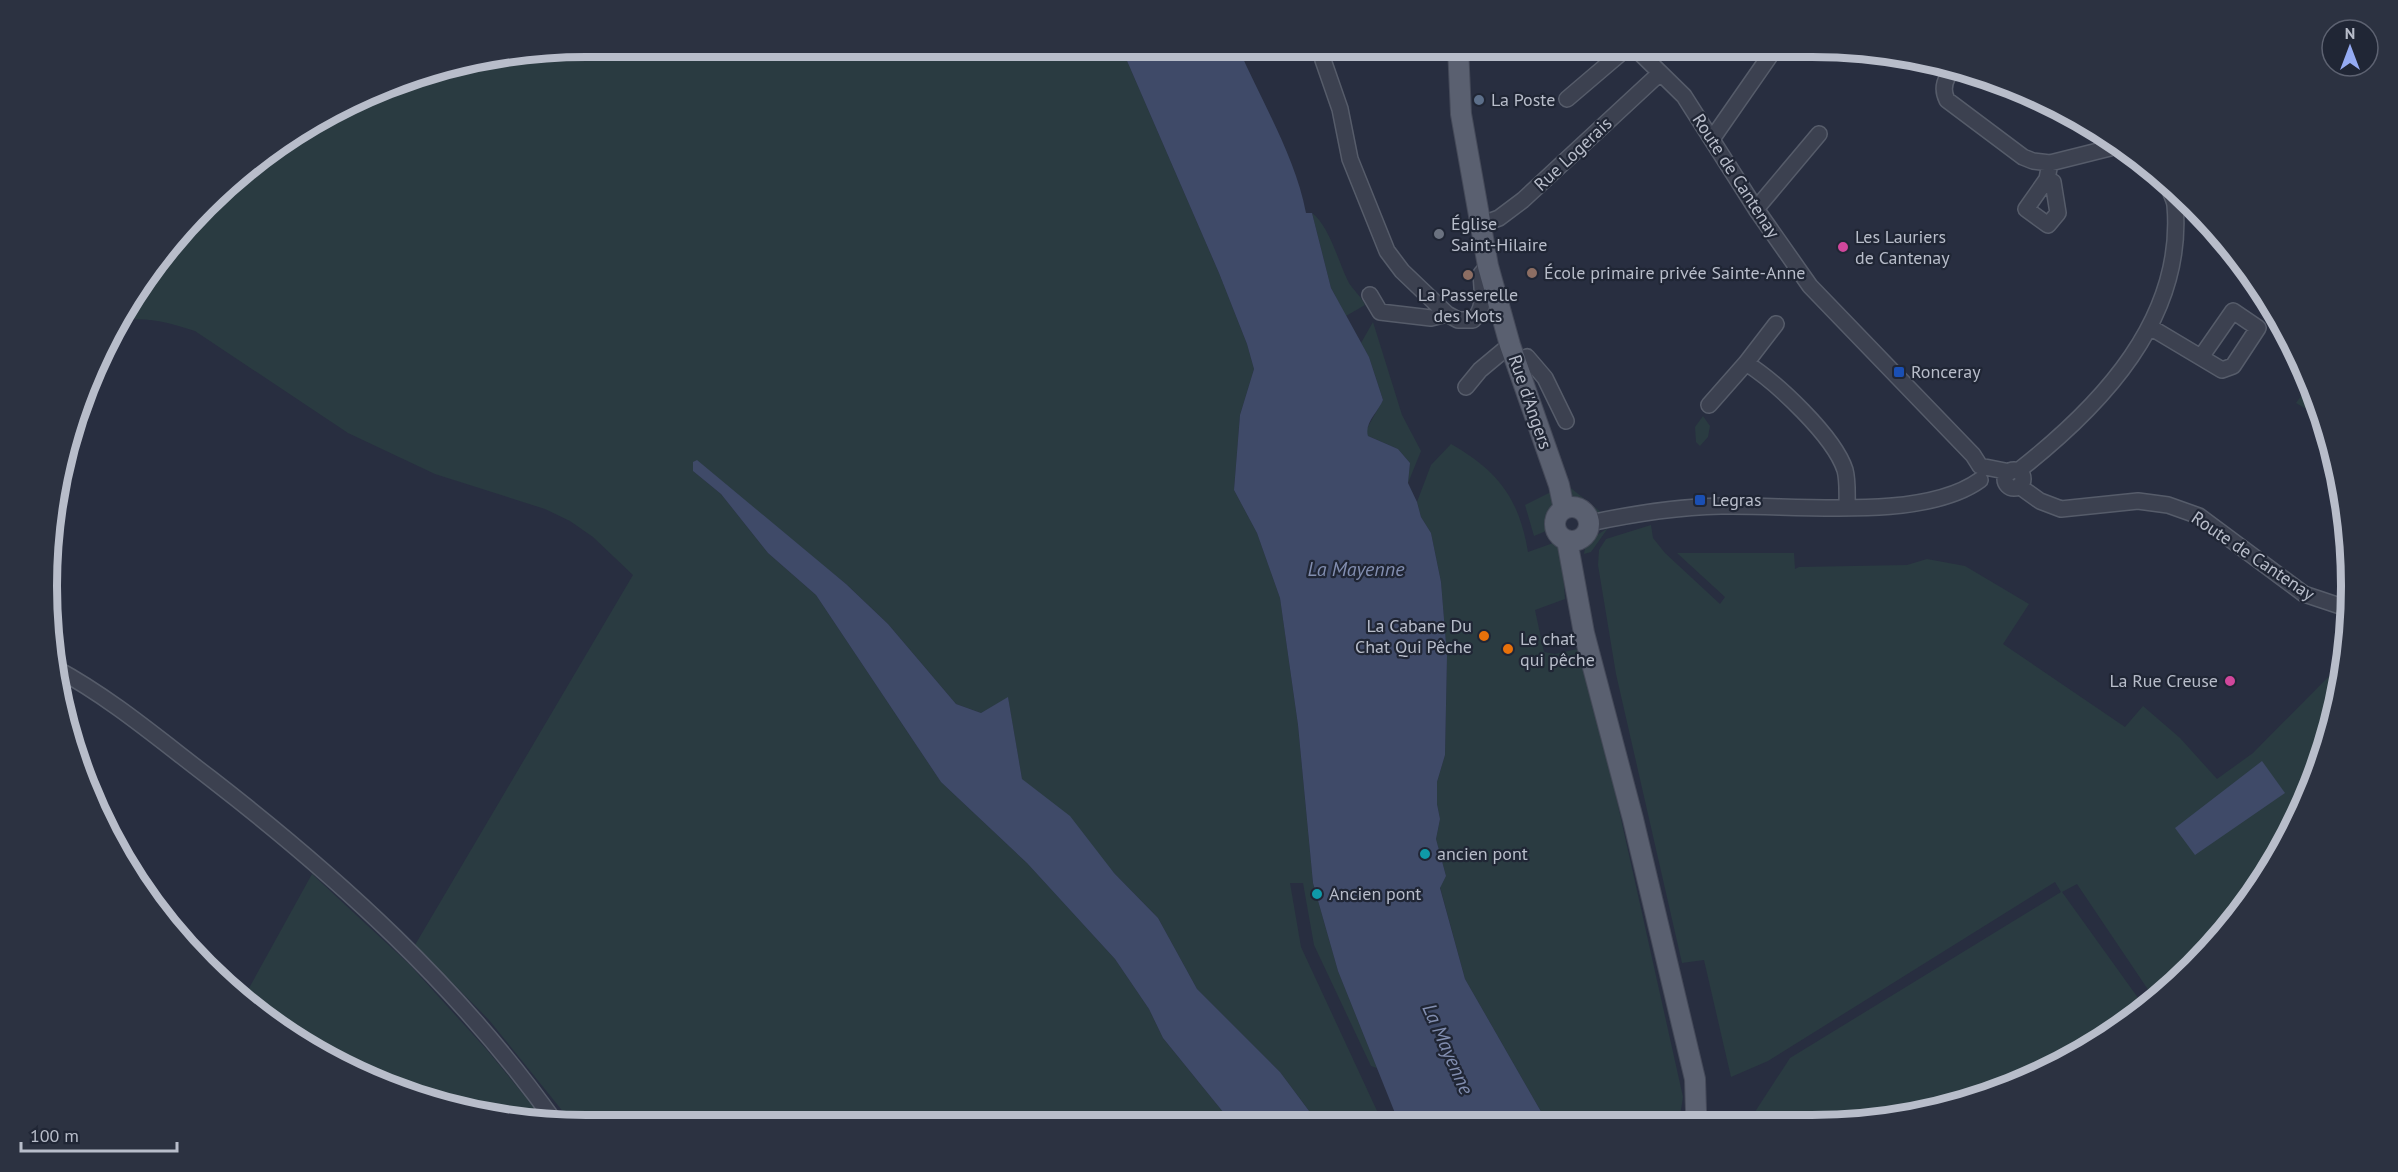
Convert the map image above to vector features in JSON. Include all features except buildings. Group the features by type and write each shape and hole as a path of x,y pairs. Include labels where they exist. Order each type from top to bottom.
{"main road":[{"name":"Rue d'Angers","path":"1458,57 1461,114 1488,266 1514,353 1559,485 1564,508"},
{"path":"1579,534 1555,527 1557,517 1564,508 1581,509 1579,534 1584,633 1611,729 1695,1079 1695,1115"}],"street":[{"path":"1323,57 1340,109 1350,159 1380,236 1402,271 1447,314 1458,320 1473,320 1480,314 1481,274 1488,266"},
{"path":"1567,99 1615,57"},
{"name":"Route de Cantenay","path":"1644,57 1684,96 1756,209 1810,286 1973,455 1985,474"},
{"path":"1712,139 1768,57"},
{"name":"Rue Logerais","path":"1480,225 1499,218 1524,200 1659,74"},
{"path":"1948,75 1944,87 1947,100 2024,157 2049,171 2109,148"},
{"path":"1756,209 1818,134"},
{"path":"1579,534 1663,511 1720,506 1876,507 1927,502 1968,489 1985,474 2013,478 2084,416 2135,352 2159,309 2171,265 2180,206"},
{"path":"1370,295 1380,312 1431,318 1447,314"},
{"path":"1709,405 1776,324"},
{"path":"2150,327 2201,357"},
{"path":"1466,387 1480,369 1514,353 1527,357 1545,378 1566,421"},
{"path":"1746,363 1803,411 1835,453 1845,473 1847,507"},
{"name":"Route de Cantenay","path":"2013,478 2040,501 2061,509 2138,501 2168,505 2199,516 2304,594 2340,606"},
{"path":"65,674 113,704 264,820 366,908 463,1007 530,1086 549,1114"}],"shaded area":[{"path":"586,57 1125,57 1219,273 1247,344 1254,369 1240,415 1234,490 1257,533 1280,598 1298,725 1313,883 1338,971 1377,1068 1371,1066 1314,945 1303,883 1290,883 1301,947 1378,1113 1382,1115 1312,1115 1280,1072 1197,989 1158,918 1022,779 1008,698 981,713 956,704 888,624 846,584 759,514 693,471 721,494 768,553 816,595 941,782 1027,863 1115,959 1149,1009 1163,1038 1226,1115 565,1114 489,1020 415,945 633,575 593,537 570,521 545,509 435,474 348,433 195,331 148,320 129,320 166,264 212,212 264,166 321,128 352,112 384,97 449,75 517,62"},
{"path":"1312,213 1324,226 1349,283 1365,305 1346,316 1331,288"},
{"path":"1373,322 1402,415 1421,451 1408,483 1410,463 1398,449 1368,436 1366,430 1383,400 1369,357 1361,343"},
{"path":"2304,392 2311,412 2296,403"},
{"path":"1703,416 1710,426 1708,437 1700,446 1696,442 1695,427"},
{"path":"1451,444 1467,454 1494,476 1504,488 1519,516 1528,552 1556,542 1562,555 1565,599 1535,610 1544,652 1555,654 1577,649 1586,662 1683,1097 1680,1115 1543,1115 1465,979 1440,887 1446,876 1436,839 1440,819 1437,782 1445,755 1447,656 1441,582 1431,533 1421,517 1417,502 1431,465"},
{"path":"1567,485 1602,513 1580,504 1572,496"},
{"path":"1553,491 1555,501 1551,529 1534,536 1525,505"},
{"path":"1651,525 1653,538 1665,553 1720,604 1725,597 1677,553 1794,553 1795,569 1799,567 1907,565 1927,559 1965,566 2029,604 2003,644 2125,727 2143,706 2180,738 2217,779 2253,753 2334,672 2331,689 2313,756 2301,788 2270,850 2252,880 2210,935 2150,993 2077,884 2062,892 2140,1001 2134,1006 2106,1026 2046,1060 2014,1075 1949,1097 1915,1105 1847,1114 1753,1115 1790,1058 2061,892 2055,882 1768,1061 1731,1077 1704,960 1682,963 1616,674 1598,565 1599,550 1606,539"},
{"path":"1608,528 1591,552 1584,554 1586,542"},
{"path":"312,874 409,964 487,1050 538,1112 483,1105 449,1097 384,1075 321,1044 292,1026 247,992"}],"water":[{"name":"La Mayenne","path":"1125,57 1243,57 1286,149 1306,213 1312,213 1331,288 1369,357 1383,400 1370,422 1368,436 1398,449 1410,463 1408,483 1421,517 1431,533 1441,582 1447,656 1445,755 1437,782 1440,819 1436,839 1446,876 1440,888 1465,979 1543,1115 1396,1115 1338,971 1313,883 1298,725 1280,598 1257,533 1234,490 1240,415 1254,369 1247,344 1219,273"},
{"path":"697,460 846,584 888,624 956,704 981,713 1008,697 1022,779 1070,816 1114,873 1158,918 1197,989 1280,1072 1312,1115 1226,1115 1163,1038 1149,1009 1115,959 1027,863 941,782 816,595 768,553 721,494 693,471 693,462"},
{"path":"2262,761 2285,793 2195,855 2175,828"}],"place":[{"name":"La Poste","path":"1479,100"},
{"name":"Église Saint-Hilaire","path":"1439,234"},
{"name":"Les Lauriers de Cantenay","path":"1843,247"},
{"name":"École primaire privée Sainte-Anne","path":"1532,273"},
{"name":"La Passerelle des Mots","path":"1468,275"},
{"name":"Ronceray","path":"1899,372"},
{"name":"Legras","path":"1700,500"},
{"name":"La Cabane Du Chat Qui Pêche","path":"1484,636"},
{"name":"Le chat qui pêche","path":"1508,649"},
{"name":"La Rue Creuse","path":"2230,681"},
{"name":"ancien pont","path":"1425,854"},
{"name":"Ancien pont","path":"1317,894"}]}
